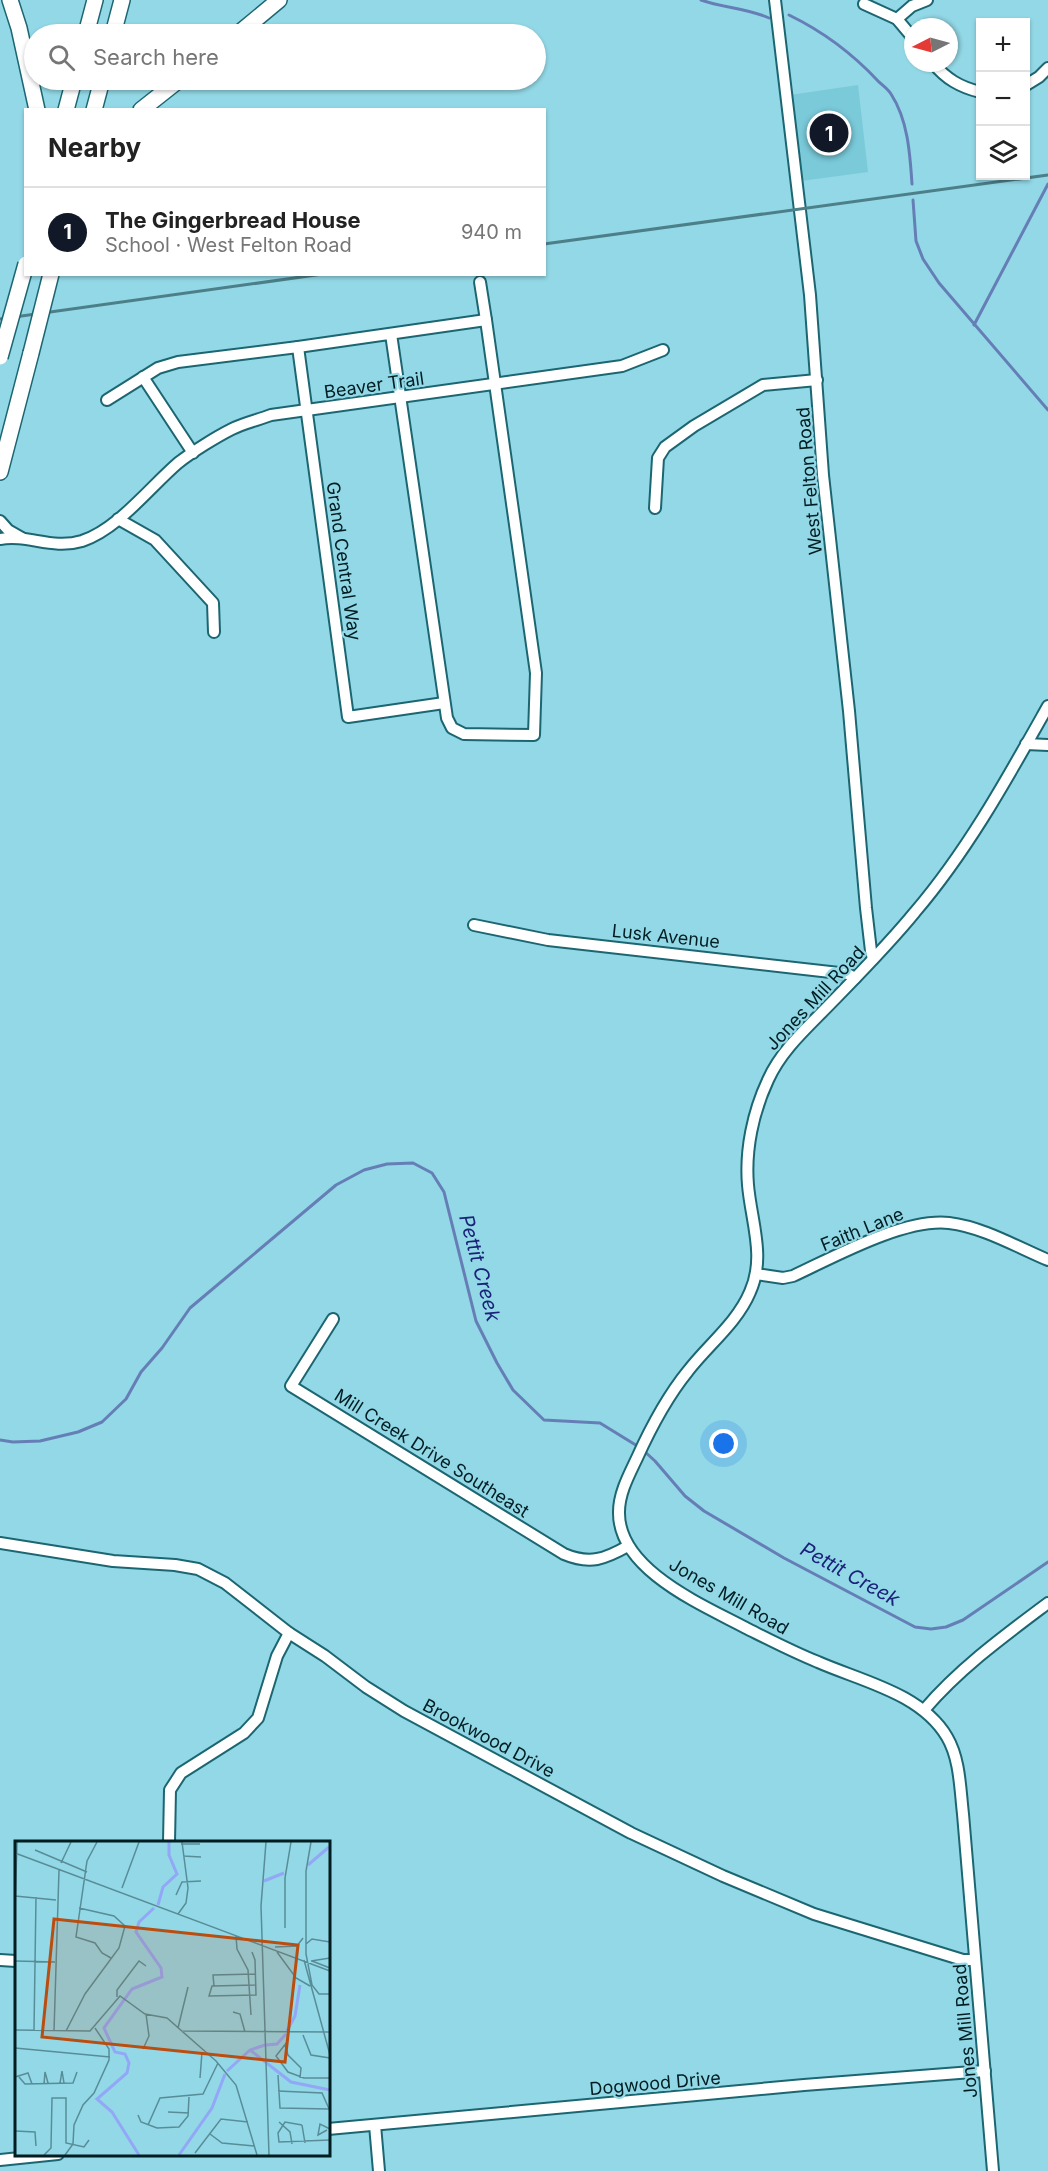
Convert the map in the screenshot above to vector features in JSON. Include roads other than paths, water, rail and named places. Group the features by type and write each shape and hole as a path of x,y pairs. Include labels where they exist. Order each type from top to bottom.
{"highway":[{"path":"10,0 24,51"},
{"path":"89,24 95,0"},
{"path":"116,24 123,0"},
{"path":"250,24 279,0"},
{"path":"33,90 37,108"},
{"path":"67,108 71,90"},
{"path":"95,108 99,90"},
{"path":"144,108 166,90"},
{"path":"0,357 24,271"},
{"path":"0,472 50,276"}],"street":[{"name":"West Felton Road","path":"774,0 810,295 824,475 849,711 866,908 873,959"},
{"path":"897,19 912,6 927,0"},
{"path":"864,4 897,19 904,27"},
{"path":"1030,83 1048,68"},
{"path":"940,72 953,82 976,91"},
{"path":"391,334 447,718 452,728 464,734 534,735 536,673 480,282"},
{"path":"107,400 158,368 178,362 486,320"},
{"name":"Grand Central Way","path":"298,347 348,717 444,703"},
{"name":"Beaver Trail","path":"0,539 22,538 48,544 75,542 96,535 118,519 180,462 193,453 232,428 271,415 622,366 663,350"},
{"path":"143,377 193,453"},
{"path":"655,508 658,458 665,447 694,426 764,385 817,380"},
{"path":"118,519 155,540 213,603 214,632"},
{"name":"Beaver Trail","path":"0,521 8,530 22,538"},
{"name":"Jones Mill Road","path":"993,2171 963,1814 957,1765 952,1747 945,1734 924,1710 896,1693 796,1652 706,1606 652,1572 628,1546 618,1514 621,1495 629,1475 649,1432 675,1388 742,1308 750,1293 756,1274 757,1246 747,1171 750,1141 766,1083 796,1038 873,959 914,914 941,879 976,827 1048,706"},
{"path":"1026,744 1048,745"},
{"name":"Lusk Avenue","path":"474,925 548,940 848,974 855,978"},
{"name":"Faith Lane","path":"756,1274 783,1278 793,1276 900,1228 947,1222 975,1229 1048,1260"},
{"name":"Mill Creek Drive Southeast","path":"333,1319 291,1386 564,1554 577,1560 598,1559 609,1557 628,1546"},
{"name":"Brookwood Drive","path":"0,1543 113,1561 175,1565 198,1569 225,1583 288,1633 404,1711 631,1833 723,1876 814,1914 963,1960 975,1960"},
{"path":"924,1710 946,1685 977,1657 1048,1603"},
{"path":"169,1841 170,1790 181,1773 244,1733 258,1718 277,1656 288,1633"},
{"path":"0,1960 15,1961"},
{"name":"Dogwood Drive","path":"330,2129 804,2085 985,2072"},
{"path":"375,2125 379,2171"},
{"path":"0,2160 39,2156"}],"waterway":[{"path":"701,0 769,18"},
{"path":"789,15 836,44 858,61 890,92 905,126 912,184"},
{"path":"974,325 1048,184"},
{"path":"913,200 916,241 923,259 939,283 1048,410"},
{"name":"Pettit Creek","path":"0,1440 40,1441 78,1432 102,1422 126,1399 141,1372 162,1348 190,1308 336,1185 364,1170 387,1164 413,1163 432,1173 444,1192 476,1321 513,1390 544,1420 600,1423 639,1447"},
{"name":"Pettit Creek","path":"644,1451 685,1496 704,1511 784,1558 915,1627 931,1629 946,1627 963,1620 1048,1562"}],"railway":[{"path":"546,244 1048,175"},
{"path":"0,319 309,276"}],"place":[{"name":"The Gingerbread House","path":"829,133"}]}
